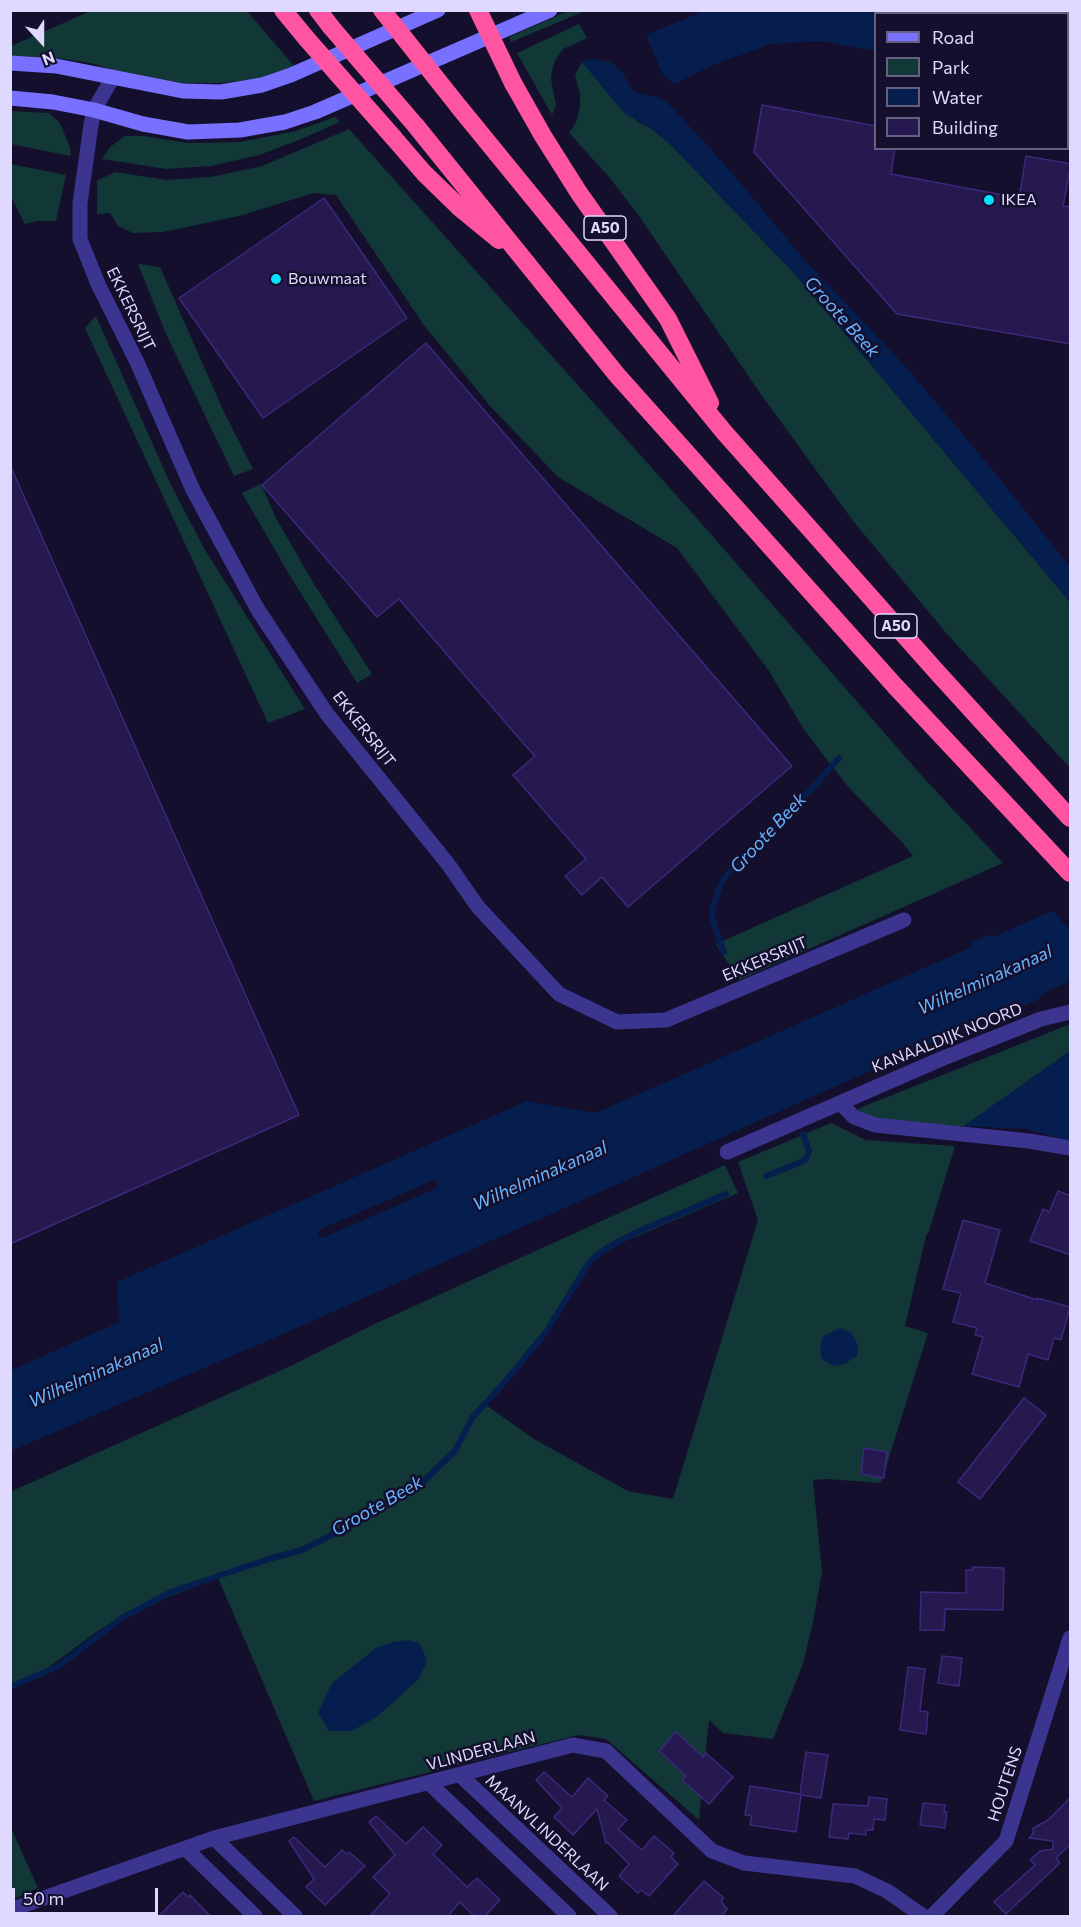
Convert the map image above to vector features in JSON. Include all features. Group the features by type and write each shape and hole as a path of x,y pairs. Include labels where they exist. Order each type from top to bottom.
{"highway":[{"name":"A50","path":"283,10 424,173 460,208 526,262"},
{"name":"A50","path":"318,10 416,126 617,375 895,686 1071,873"},
{"name":"A50","path":"382,10 724,432 944,680 1071,818"},
{"name":"A50","path":"478,10 513,82 543,136 579,193 668,319 724,432"}],"main road":[{"path":"10,63 56,66 183,91 221,92 262,85 291,75 438,10"},
{"path":"10,98 53,102 94,110 143,124 188,132 240,130 285,122 315,112 550,10"}],"street":[{"name":"EKKERSRIJT","path":"113,77 94,110 80,202 81,239 98,284 137,362 193,490 258,610 327,714 448,864 478,907 559,994 617,1022 666,1020 904,920"},
{"name":"KANAALDIJK NOORD","path":"727,1152 975,1045 1041,1019 1071,1012"},
{"path":"840,1103 854,1118 875,1125 1029,1141 1071,1148"},
{"name":"HOUTENS","path":"932,1917 1006,1840 1071,1638"},
{"name":"VLINDERLAAN","path":"10,1910 214,1838 573,1745 606,1750 712,1851 744,1863 855,1876 887,1891 923,1917"},
{"name":"MAANVLINDERLAAN","path":"460,1775 609,1917"},
{"path":"429,1783 569,1917"},
{"path":"214,1838 295,1917"},
{"path":"186,1849 255,1917"}],"green space":[{"path":"246,10 295,67 261,79 221,83 183,83 135,76 90,63 58,58 11,57 11,46 91,11"},
{"path":"570,10 585,11 511,42 509,37"},
{"path":"579,24 587,38 563,49 555,60 551,79 556,105 552,115 517,53"},
{"path":"582,62 638,122 652,129 671,145 794,273 1070,602 1070,768 947,634 853,521 760,393 639,216 609,177 569,133 576,122 580,108 580,94 575,75"},
{"path":"11,111 49,113 60,123 71,150 70,156 11,144"},
{"path":"335,117 340,122 299,140 259,155 211,166 166,169 102,159 110,147 125,136 144,136 187,143 240,142 296,131"},
{"path":"349,129 702,524 922,776 1003,863 739,980 716,944 913,856 851,790 827,760 803,728 769,671 677,548 558,477 491,407 423,324 336,195 314,193 239,216 163,232 133,233 118,226 110,213 97,214 97,181 115,172 167,180 211,177 262,166"},
{"path":"11,164 66,175 56,221 25,224 11,197"},
{"path":"138,264 160,267 224,412 253,469 234,476 166,334"},
{"path":"96,316 170,483 205,550 305,709 268,723 85,328"},
{"path":"261,484 277,520 314,584 372,674 357,683 290,576 242,493"},
{"path":"1068,1025 1070,1027 1070,1051 964,1126 908,1124 870,1118 857,1109"},
{"path":"831,1123 865,1140 955,1146 926,1236 905,1326 928,1333 881,1483 813,1480 822,1572 803,1664 773,1739 723,1733 709,1720 699,1820 606,1739 578,1735 314,1801 218,1578 135,1610 99,1630 52,1665 11,1689 10,1492 295,1364 379,1322 725,1165 738,1193 593,1255 567,1301 525,1360 486,1405 534,1439 628,1491 673,1499 758,1220 738,1162"},
{"path":"11,1828 38,1888 10,1900"}],"water":[{"path":"704,11 1070,11 1070,45 1069,12 874,12 874,51 821,41 770,44 713,65 674,84 663,75 646,35"},
{"path":"586,59 610,62 620,69 635,93 657,97 668,103 726,166 803,258 907,368 1070,567 1070,602 794,273 671,145 652,129 624,113 582,62"},
{"name":"Wilhelminakanaal","path":"1070,903 1070,981 1034,998 1039,996 1040,999 1016,1009 1019,1004 297,1328 11,1451 10,1371 119,1322 117,1282 527,1101 596,1113 974,946 970,943 991,934 989,939","holes":["434,1180 438,1183 437,1188 322,1238 318,1236 319,1230"]},
{"path":"1070,1051 1070,1141 1026,1129 964,1126"},
{"path":"840,1328 852,1333 858,1346 857,1356 844,1364 834,1366 822,1359 820,1351 822,1337"},
{"path":"409,1640 420,1644 427,1661 419,1679 378,1716 352,1731 329,1731 318,1713 332,1683 376,1648 393,1642"}],"pier":[{"path":"1070,900 1070,930 1051,909"}],"building":[{"path":"762,105 874,126 874,150 895,150 891,174 1019,198 1026,156 1071,164 1063,206 1071,207 1071,344 897,314 754,152"},
{"path":"324,198 407,318 263,418 179,298"},
{"path":"426,343 792,766 628,907 602,877 582,895 565,876 586,859 513,775 535,756 399,599 377,617 262,485"},
{"path":"10,465 299,1115 10,1244"},
{"path":"1058,1191 1071,1196 1071,1255 1030,1241 1043,1209 1049,1212"},
{"path":"963,1220 1000,1230 985,1283 1037,1300 1037,1298 1070,1307 1061,1340 1054,1338 1048,1360 1028,1354 1019,1387 972,1374 983,1337 975,1335 977,1328 953,1322 961,1293 943,1289"},
{"path":"1024,1398 1046,1415 980,1499 958,1482"},
{"path":"864,1448 887,1452 884,1478 861,1474"},
{"path":"973,1567 1004,1568 1003,1610 945,1609 944,1630 920,1630 921,1592 966,1593 966,1570 973,1570"},
{"path":"942,1656 962,1658 959,1686 938,1683"},
{"path":"908,1667 925,1669 920,1711 928,1712 926,1734 900,1730"},
{"path":"676,1732 703,1757 706,1753 733,1777 709,1804 682,1780 686,1776 659,1751"},
{"path":"806,1752 828,1755 821,1798 801,1795 796,1832 750,1825 752,1816 745,1815 750,1786 800,1794"},
{"path":"544,1772 572,1797 588,1778 608,1796 604,1800 627,1820 618,1829 642,1850 654,1836 674,1853 671,1857 678,1864 649,1896 641,1890 638,1893 619,1876 629,1864 606,1843 597,1809 573,1835 554,1817 562,1808 536,1780"},
{"path":"869,1797 887,1799 885,1820 874,1819 873,1830 866,1830 866,1835 849,1833 848,1839 829,1837 833,1804 868,1806"},
{"path":"1071,1797 1071,1844 1056,1858 1060,1863 1006,1914 994,1902 1035,1865 1030,1860 1040,1851 1053,1849 1053,1841 1029,1838 1034,1832 1032,1829 1048,1820"},
{"path":"923,1803 945,1805 944,1812 947,1812 945,1828 920,1825"},
{"path":"376,1816 406,1844 423,1827 442,1845 433,1854 467,1887 477,1878 500,1900 484,1917 475,1917 460,1902 447,1917 369,1917 390,1894 373,1877 395,1855 369,1822"},
{"path":"294,1837 325,1867 342,1850 347,1854 349,1852 365,1866 325,1905 306,1887 314,1879 289,1841"},
{"path":"704,1881 724,1898 721,1901 727,1909 721,1917 672,1917"},
{"path":"183,1892 188,1897 190,1895 211,1917 158,1917"}],"waterway":[{"name":"Groote Beek","path":"724,952 713,921 712,911 724,879 739,861 788,815 839,758"},
{"name":"Groote Beek","path":"766,1176 806,1159 809,1151 803,1134"},
{"name":"Groote Beek","path":"10,1687 57,1667 122,1618 171,1592 302,1550 349,1526 423,1482 455,1451 472,1418 546,1332 590,1261 605,1249 637,1232 726,1194"}],"place":[{"name":"IKEA","path":"989,200"},
{"name":"Bouwmaat","path":"276,279"}]}
